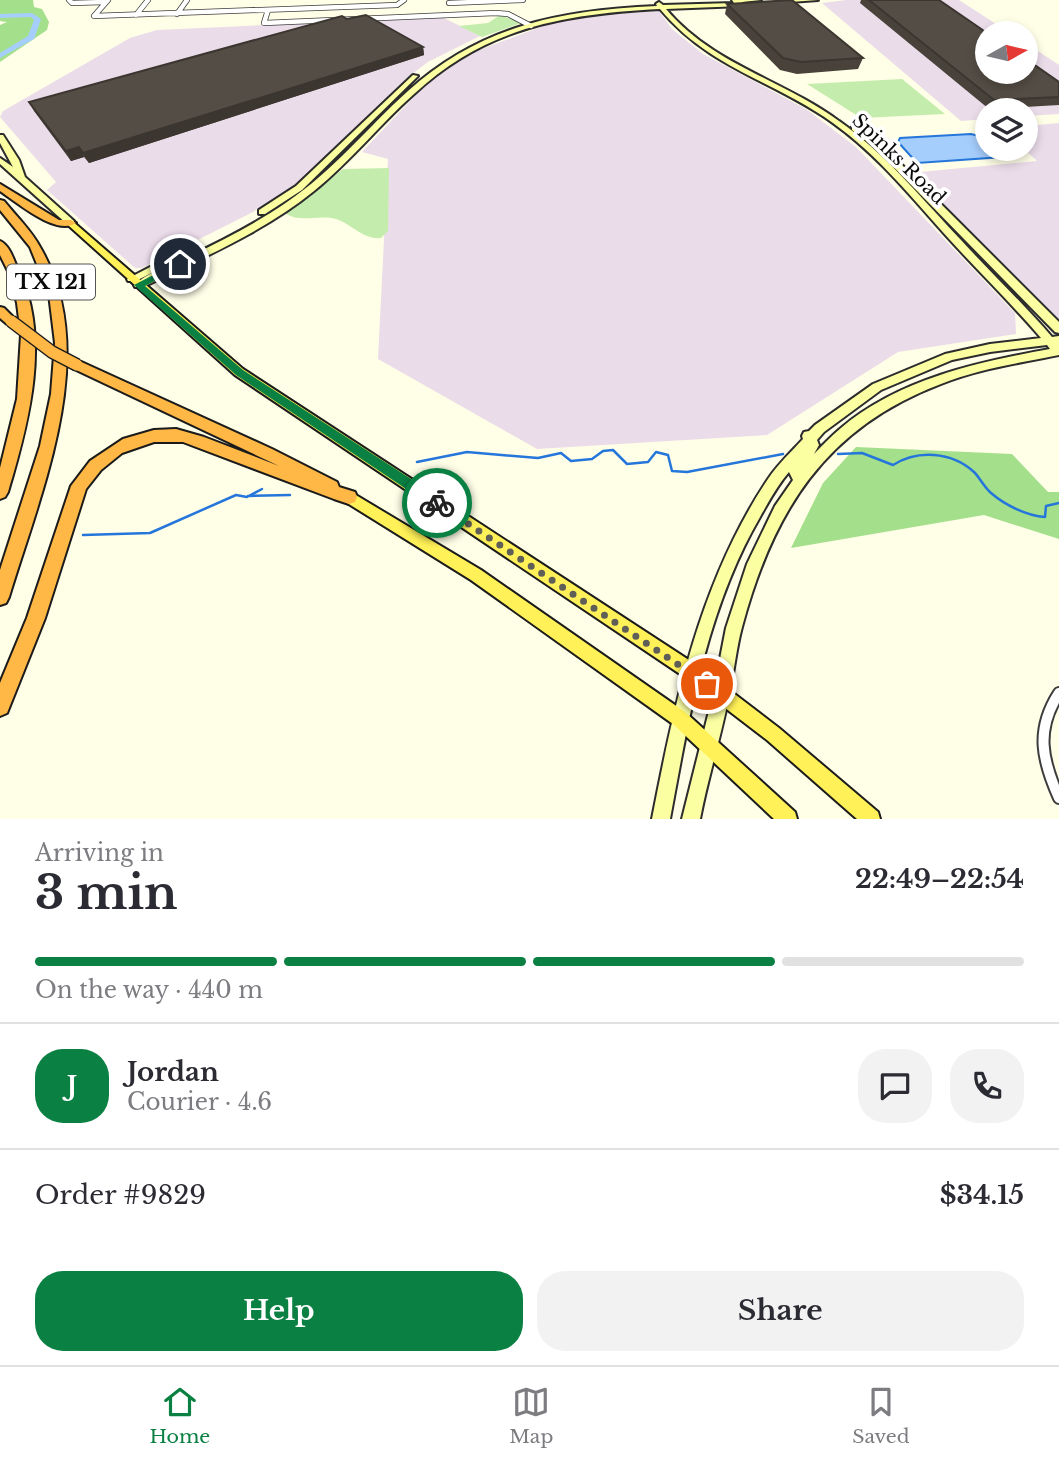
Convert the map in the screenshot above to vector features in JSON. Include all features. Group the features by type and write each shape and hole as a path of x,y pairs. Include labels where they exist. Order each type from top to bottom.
{"highway":[{"path":"0,187 57,223 71,223"},
{"name":"TX 121","path":"0,203 24,229 43,261 56,300 61,349 55,413 47,454 9,566"},
{"name":"TX 121","path":"0,244 10,262 23,300 28,349 23,403 0,490"},
{"path":"0,311 52,352 267,453 349,497"},
{"path":"0,706 36,618 79,486 88,472 117,449 152,436 184,436 309,486 349,497"},
{"path":"0,586 9,566"},
{"path":"0,597 9,566"}],"main road":[{"path":"135,282 256,216 299,188 404,85 486,36 584,10 664,4 814,0"},
{"name":"Spinks Road","path":"664,4 702,42 840,120 877,145 1059,329"},
{"path":"135,282 285,208 342,164 414,87 447,58"},
{"name":"Spinks Road","path":"840,120 1057,346"},
{"path":"0,137 15,160 21,179"},
{"path":"0,160 217,355 267,392 692,673 773,734 871,819"},
{"path":"328,161 342,164"},
{"path":"661,819 679,718 741,529 764,490 808,436 834,414 870,390 953,356 1057,346"},
{"path":"691,819 743,597 777,512 798,478 853,423 879,407 915,389 971,368 1057,346"},
{"path":"879,407 877,401 905,381 904,375"},
{"path":"798,478 794,469 813,445 808,436"},
{"path":"349,497 476,575 679,718 708,748 788,819"}],"street":[{"path":"69,0 72,3 107,1"},
{"path":"136,15 148,0"},
{"path":"177,14 187,0"},
{"path":"324,8 326,0"},
{"path":"364,7 365,0"},
{"path":"449,11 449,2 523,0"},
{"path":"107,1 94,16 364,7 403,2"},
{"path":"267,23 268,10"},
{"path":"267,23 274,10"},
{"path":"267,23 496,13 528,24"},
{"path":"1059,693 1043,717 1041,732 1046,765 1059,798"}],"shaded area":[{"path":"846,0 959,0 991,21 975,21 975,84 1038,84 1038,51 1059,65 1059,114 1038,115 1038,98 975,98 975,120 961,121 822,3"},
{"path":"659,11 672,29 703,54 806,109 856,147 1015,313 1016,334 898,352 767,435 537,449 378,359 388,159 362,152 425,85 468,54 546,25 589,15"},
{"path":"442,17 480,36 428,62 407,78 302,180 253,212 142,268 135,268 47,190 56,182 0,117 3,111 130,38 157,30"},
{"path":"1059,123 1059,323 909,173 1038,161 1038,125"}],"green space":[{"path":"0,0 33,0 34,7 42,9 49,22 47,30 0,62 0,25 7,22 0,21"},
{"path":"500,15 521,23 482,37 459,26 488,23"},
{"path":"902,79 945,114 861,118 807,84"},
{"path":"389,168 388,231 381,238 369,237 336,219 298,218 286,214 343,169"},
{"path":"856,447 1012,454 1048,492 1059,492 1059,539 984,515 791,548 823,483"}],"water":[{"path":"975,135 975,159 917,163 898,142 900,138"}],"building":[{"path":"792,0 863,58 801,62 783,58 727,4"},
{"path":"869,0 939,0 975,25 975,84 1038,84 1038,67 1059,82 1059,97 992,98"},
{"path":"366,15 423,47 83,153 79,147 66,151 29,102 342,16 347,19"}],"waterway":[{"path":"0,16 32,15 38,19 31,37 0,56"},
{"path":"417,462 467,452 538,458 561,453 571,461 592,459 603,451 613,450 627,464 648,462 656,452 668,455 672,471 687,472 783,454"},
{"path":"838,454 862,453 893,465 923,455 945,457 965,465 991,493 1009,506 1045,517 1046,506 1059,503"},
{"path":"249,496 262,489"},
{"path":"83,535 150,533 236,495 249,496"},
{"path":"249,496 290,495"}],"way so far":[{"path":"437,503 707,684"}],"route":[{"path":"180,264 139,285 239,373 437,503"}]}
